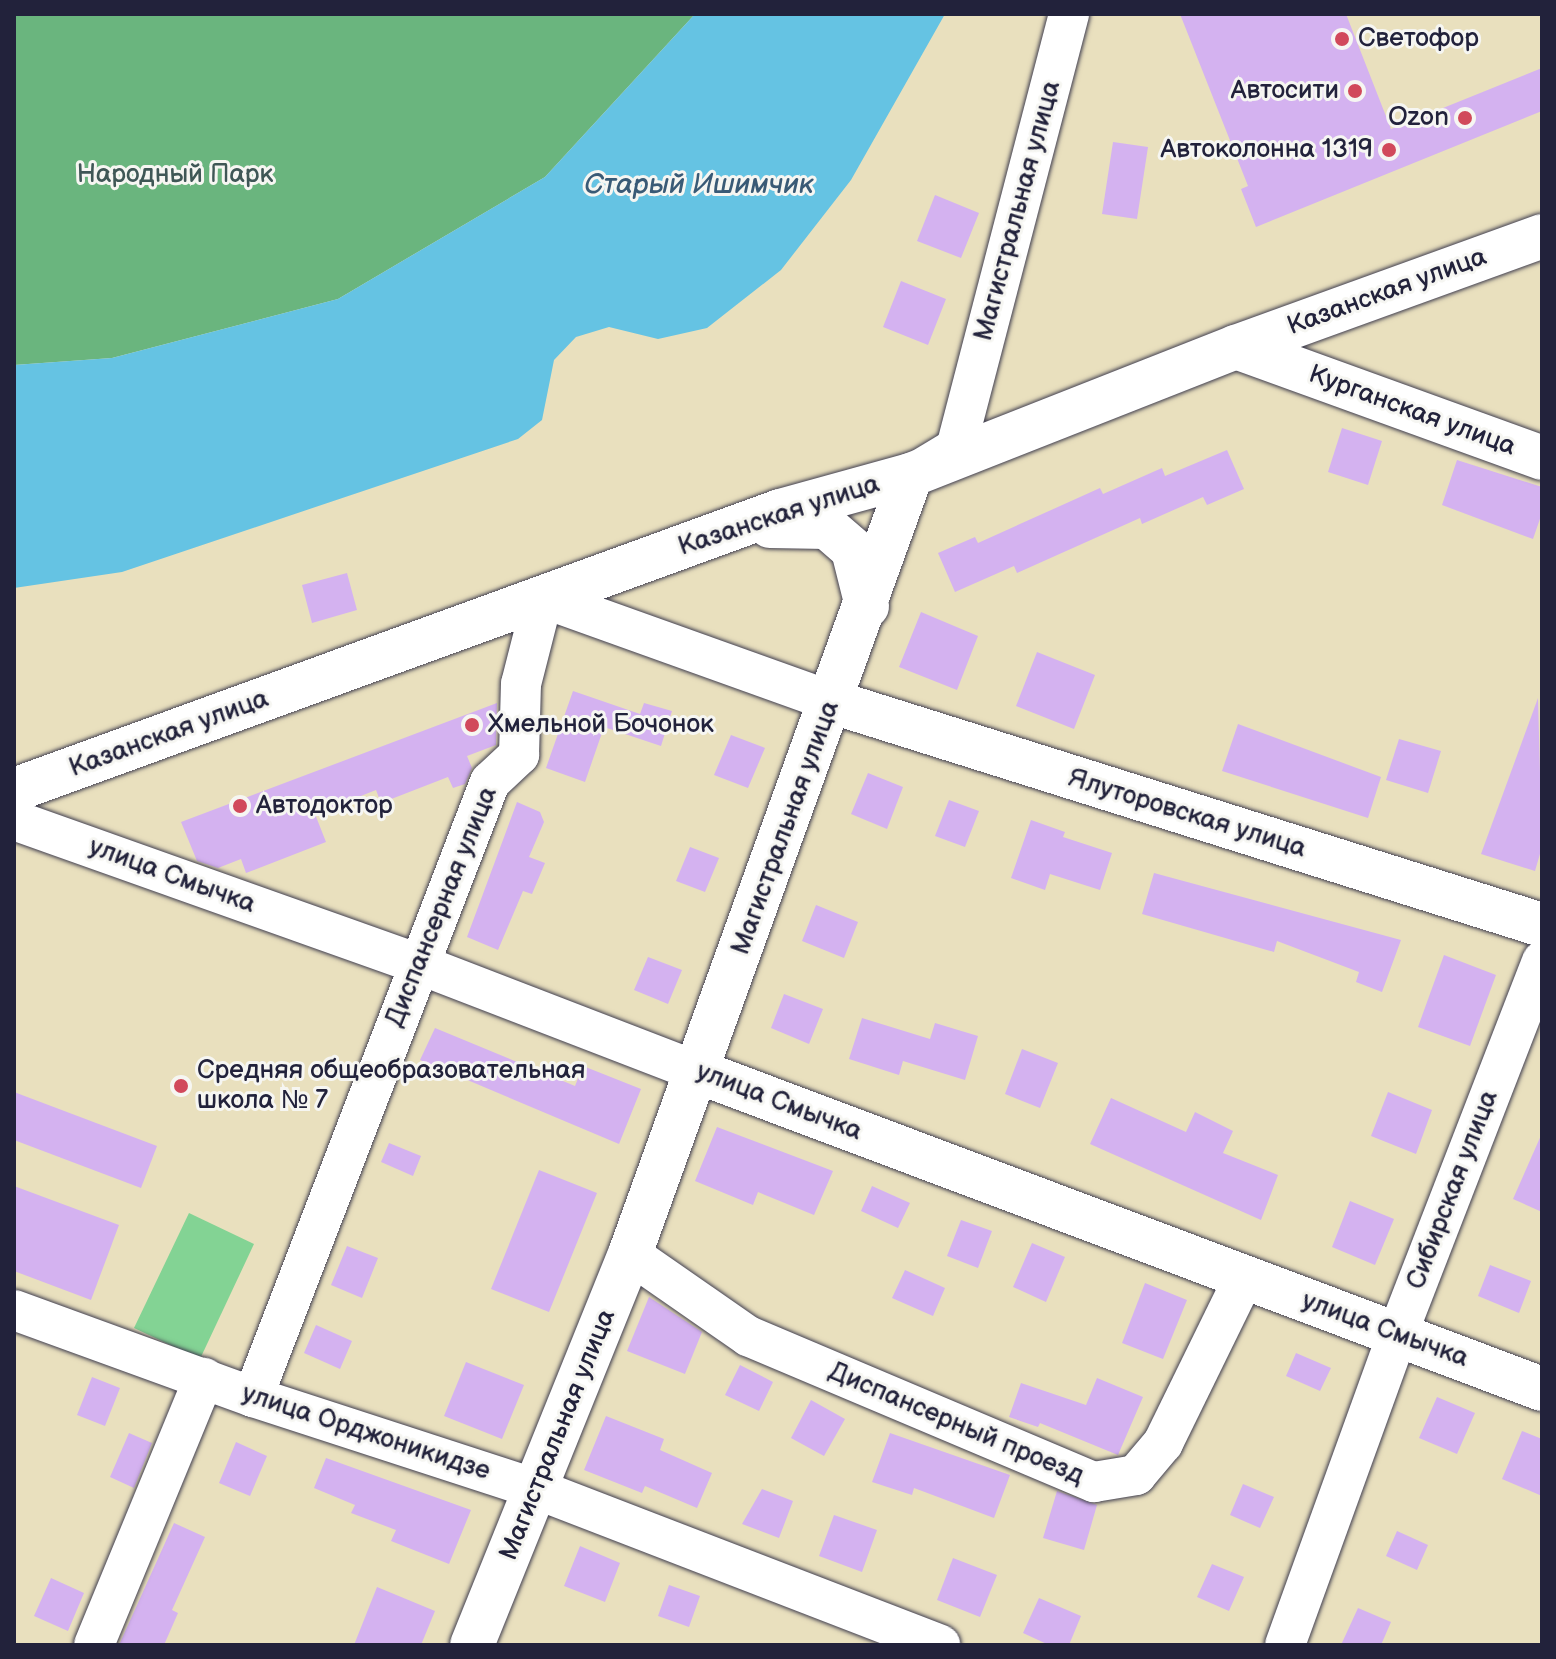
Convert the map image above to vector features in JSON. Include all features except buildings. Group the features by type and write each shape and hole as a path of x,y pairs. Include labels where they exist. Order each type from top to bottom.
{"main road":[{"name":"Казанская улица","path":"14,790 741,525 911,475 1236,347 1542,236"},
{"name":"Курганская улица","path":"1236,347 1542,458"},
{"name":"Магистральная улица","path":"472,1645 539,1490 630,1254 833,702 911,475"},
{"path":"741,525 827,527 853,550 867,606"},
{"name":"Ялуторовская улица","path":"833,702 1542,925"},
{"name":"улица Смычка","path":"696,1071 1542,1389"}],"street":[{"name":"Магистральная улица","path":"911,475 956,448 1069,14"},
{"path":"543,598 833,702"},
{"name":"Диспансерная улица","path":"253,1397 416,963 490,782 519,755 521,684 543,598"},
{"name":"улица Смычка","path":"14,820 416,963 696,1071"},
{"name":"Сибирская улица","path":"1285,1645 1397,1335 1542,961"},
{"name":"Диспансерный проезд","path":"630,1254 748,1336 1094,1482 1136,1475 1163,1443 1244,1278"},
{"name":"улица Орджоникидзе","path":"14,1310 253,1397 539,1490 880,1634 940,1645"},
{"path":"94,1645 204,1378"}],"green space":[{"name":"Народный Парк","path":"14,14 695,14 545,177 338,299 112,358 14,365"},
{"path":"189,1213 254,1244 200,1359 134,1328"}],"water":[{"name":"Старый Ишимчик","path":"695,14 945,14 851,180 781,270 707,328 658,339 609,327 576,337 554,360 542,420 518,439 122,572 14,588 14,365 112,358 338,299 545,177"}],"place":[{"name":"Светофор","path":"1342,39"},
{"name":"Автосити","path":"1355,91"},
{"name":"Ozon","path":"1465,118"},
{"name":"Автоколонна 1319","path":"1389,150"},
{"name":"Хмельной Бочонок","path":"472,725"},
{"name":"Автодоктор","path":"240,806"},
{"name":"Средняя общеобразовательная школа № 7","path":"181,1086"}]}
